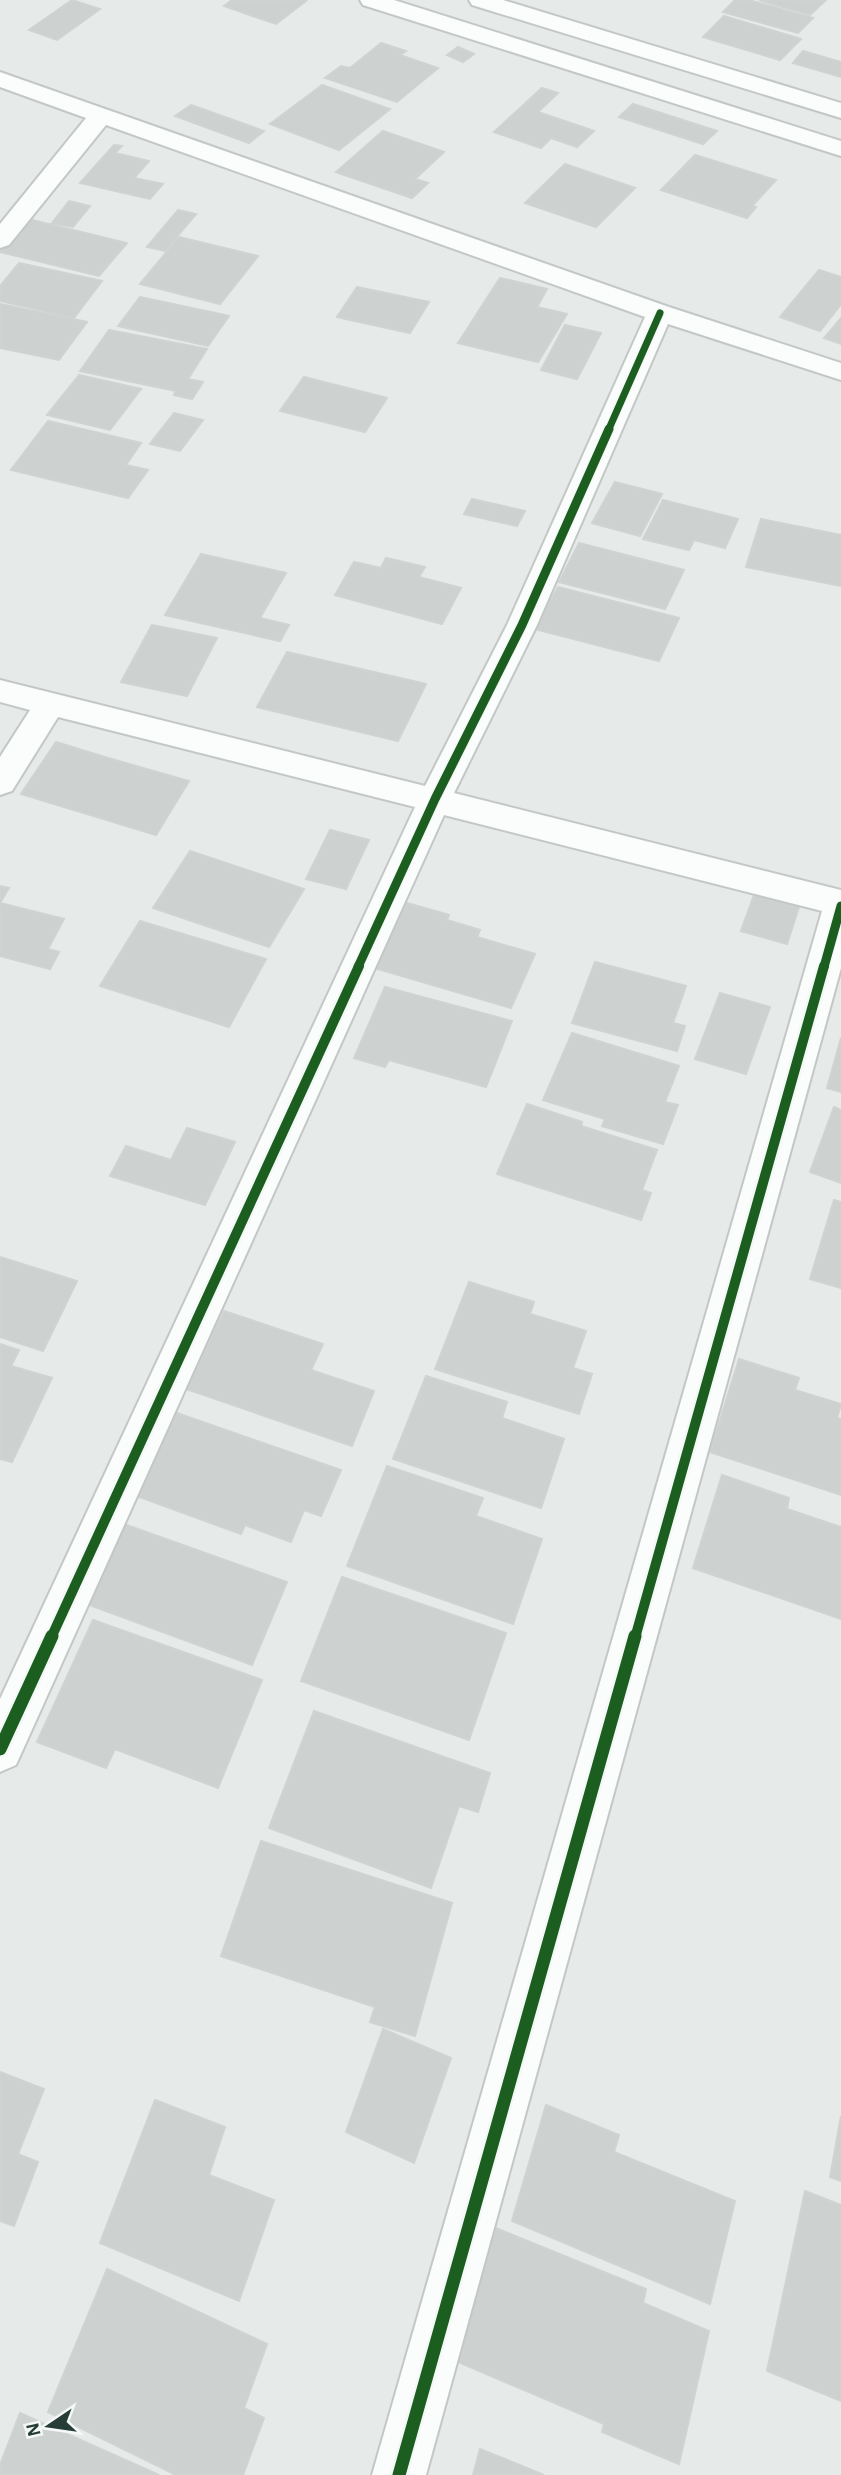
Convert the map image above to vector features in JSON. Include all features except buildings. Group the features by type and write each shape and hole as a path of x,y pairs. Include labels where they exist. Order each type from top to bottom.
{"street":[{"path":"371,0 841,149"},
{"path":"480,0 841,111"},
{"path":"0,79 660,313 841,372"},
{"path":"0,240 101,115"},
{"path":"0,1749 435,799 522,625 660,313"},
{"path":"0,691 435,799 841,904 399,2475"},
{"path":"0,783 50,704"}],"cycle path":[{"path":"0,1749 435,799 522,625 660,313"},
{"path":"399,2475 841,906"}]}
